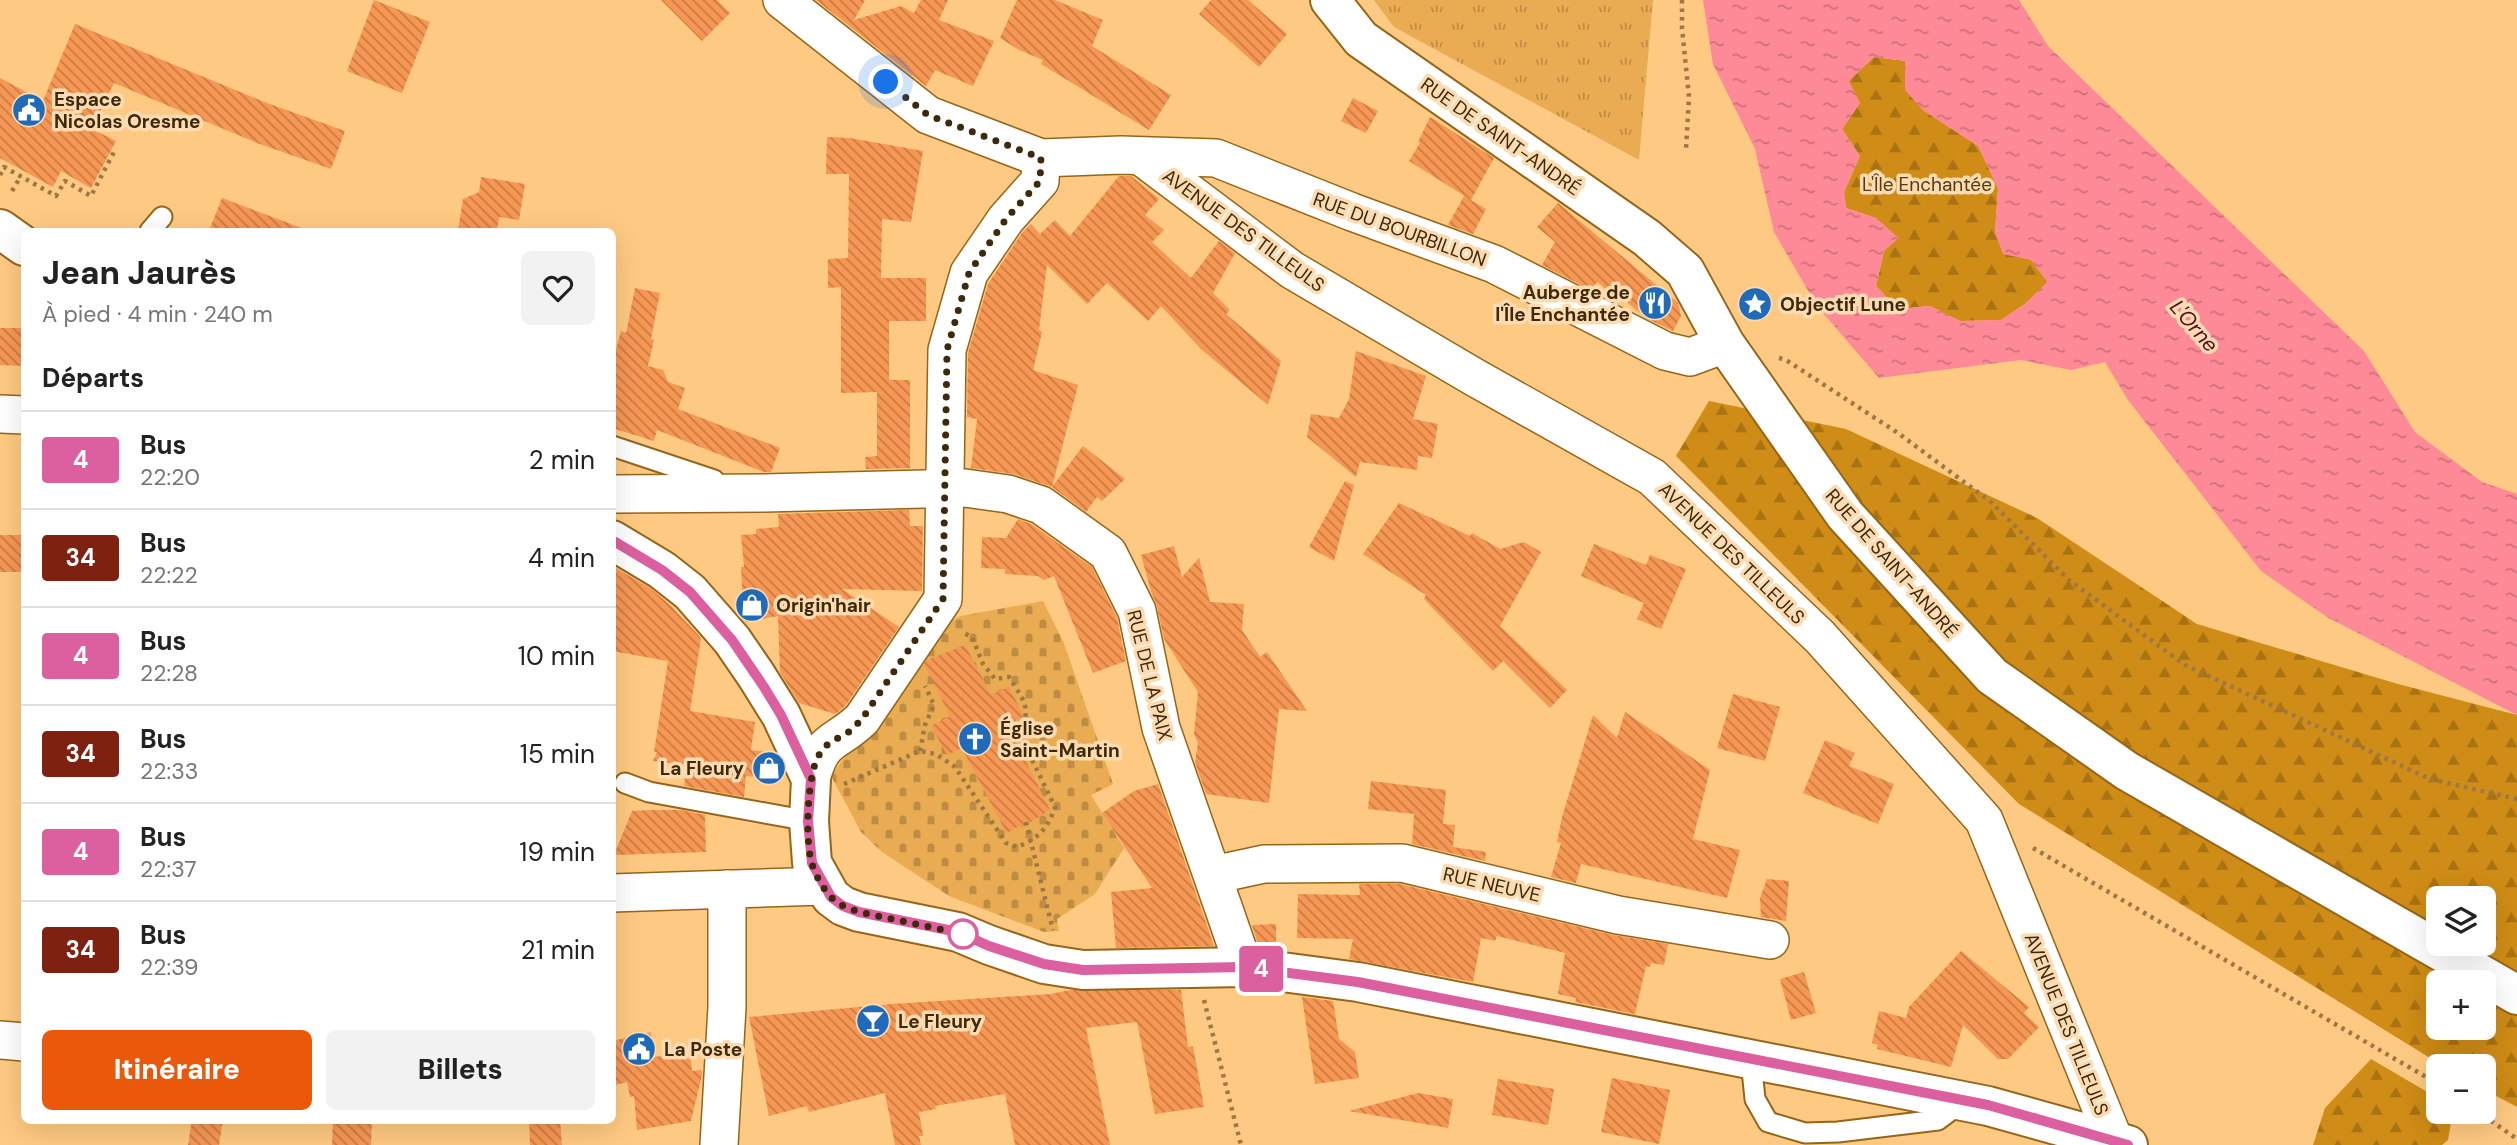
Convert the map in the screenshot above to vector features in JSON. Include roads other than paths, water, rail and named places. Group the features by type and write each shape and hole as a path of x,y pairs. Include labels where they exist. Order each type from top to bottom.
{"street":[{"path":"782,0 928,115 1041,158 1040,181 1006,219 969,273 947,350 947,488 943,599 862,719 848,733 835,738 822,749 817,758 824,783 808,821 812,863 831,897 851,909 958,932 989,946 1044,964 1083,970 1244,967 1358,982 1988,1105 2121,1143"},
{"name":"RUE DE SAINT-ANDRÉ","path":"1331,0 1362,39 1647,238 1685,271 1726,344 1845,516 1992,676 2127,771 2517,995"},
{"name":"RUE DU BOURBILLON","path":"1041,158 1121,155 1216,158 1494,264 1665,351 1690,356 1726,344"},
{"name":"AVENUE DES TILLEULS","path":"1142,157 1292,270 1652,477 1819,637 1984,820 2121,1143"},
{"path":"0,229 21,244"},
{"path":"0,414 21,415"},
{"name":"RUE DE LA PAIX","path":"616,494 965,488 1008,494 1041,505 1108,553 1137,611 1161,728 1244,967"},
{"path":"616,542 662,570 690,592 714,617 772,700 824,783"},
{"name":"RUE NEUVE","path":"1213,875 1265,864 1402,863 1618,915 1770,940"},
{"path":"616,893 823,886"},
{"path":"719,1145 727,1007 727,889"},
{"path":"0,1040 21,1042"}],"lane":[{"path":"616,447 714,480 725,494"},
{"path":"625,783 649,792 808,821"},
{"path":"1751,1060 1755,1099 1768,1122 1805,1133 1838,1132 1938,1120 1964,1101"}],"water":[{"name":"L'Orne","path":"1703,0 2019,0 2048,46 2364,351 2415,432 2482,482 2517,494 2517,715 2327,617 2261,571 2128,400 2105,362 2071,370 2021,360 1879,378 1817,306 1774,232 1755,149 1713,64","holes":["1874,57 1905,61 1905,90 1923,110 1978,146 1998,188 1995,233 2003,254 2031,260 2047,282 2025,304 2001,320 1960,321 1930,306 1898,309 1876,286 1884,251 1899,238 1876,218 1846,208 1844,192 1860,156 1842,129 1860,103 1849,81"]}],"place":[{"name":"Espace Nicolas Oresme","path":"29,110"},
{"name":"Auberge de l'Île Enchantée","path":"1655,303"},
{"name":"Objectif Lune","path":"1755,304"},
{"name":"Origin'hair","path":"752,605"},
{"name":"Église Saint-Martin","path":"975,739"},
{"name":"La Fleury","path":"769,768"},
{"name":"Le Fleury","path":"873,1021"},
{"name":"La Poste","path":"639,1049"}],"park label":[{"name":"L'Île Enchantée","path":"1927,184"}]}
